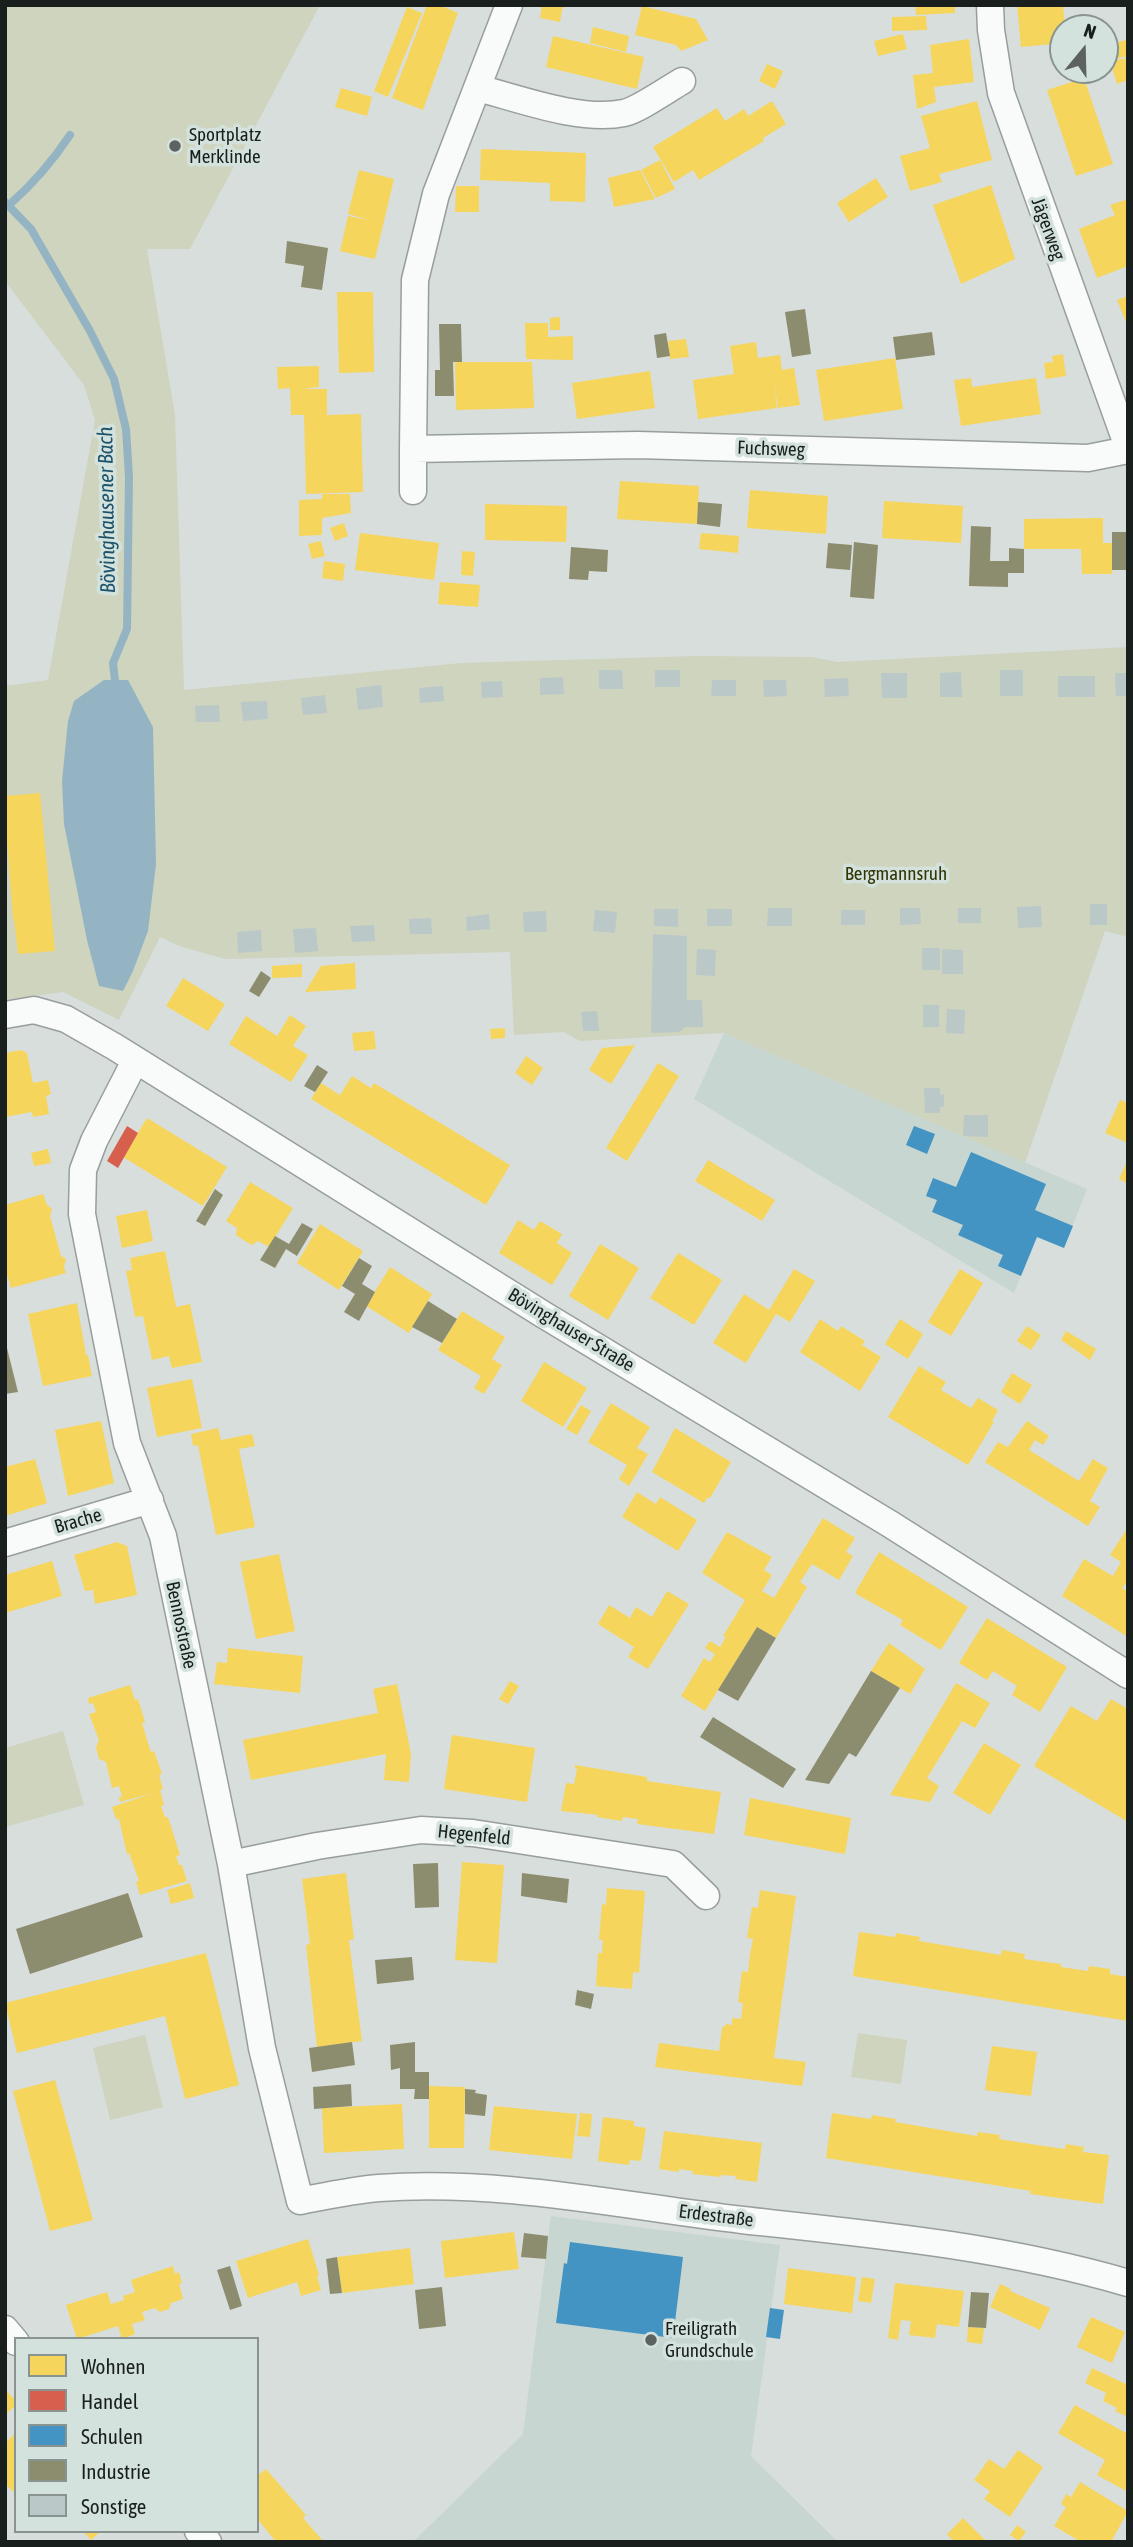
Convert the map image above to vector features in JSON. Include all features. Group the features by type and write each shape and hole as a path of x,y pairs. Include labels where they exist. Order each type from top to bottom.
{"street":[{"path":"413,491 415,280 436,194 509,5"},
{"name":"Jägerweg","path":"990,5 1001,93 1128,448"},
{"path":"478,88 556,108 593,114 625,113 682,81"},
{"name":"Fuchsweg","path":"413,449 638,445 1088,458 1128,448"},
{"name":"Bövinghauser Straße","path":"5,1015 34,1010 66,1019 366,1202 544,1315 890,1524 1128,1675"},
{"name":"Bennostraße","path":"135,1061 90,1150 83,1170 82,1214 127,1443 163,1536 231,1864 262,2048 300,2200"},
{"name":"Brache","path":"5,1543 150,1500"},
{"name":"Hegenfeld","path":"231,1864 317,1846 421,1830 473,1833 673,1864 706,1896"},
{"name":"Erdestraße","path":"300,2200 377,2188 457,2187 580,2199 964,2247 1127,2274"}],"shaded area":[{"path":"724,1033 1087,1189 1064,1248 1037,1237 1014,1293 694,1099"},
{"name":"Freiligrath Grundschule","path":"551,2216 780,2245 751,2456 838,2542 413,2542 523,2434"}],"green space":[{"name":"Bergmannsruh","path":"5,5 320,5 190,249 147,249 175,415 184,690 461,663 696,656 812,657 837,662 1128,647 1128,937 1105,931 1025,1163 724,1033 580,1041 564,1032 514,1035 510,952 225,959 179,946 160,937 119,1020 63,992 5,1000 5,686 48,680 95,420 84,385 5,281"},
{"path":"63,1731 84,1805 5,1827 5,1748"},
{"path":"858,2033 907,2040 901,2084 851,2077"},
{"path":"145,2035 163,2107 110,2120 93,2048"}],"water":[{"path":"104,680 128,680 153,727 156,864 148,931 123,991 99,986 64,824 62,781 68,721 74,701"}],"building: Wohnen":[{"path":"427,5 439,5 458,13 423,110 392,98"},
{"path":"542,5 563,5 560,22 540,18"},
{"path":"915,5 955,5 955,13 916,15"},
{"path":"1017,5 1063,5 1064,14 1049,14 1049,44 1021,47"},
{"path":"642,6 696,19 708,40 681,51 676,45 635,35"},
{"path":"407,7 422,13 388,97 374,91"},
{"path":"926,16 927,30 892,31 892,17"},
{"path":"593,27 629,36 626,52 590,43"},
{"path":"903,34 907,49 878,56 874,41"},
{"path":"553,36 644,57 637,89 546,67"},
{"path":"969,39 974,82 934,87 936,102 917,109 913,75 933,73 930,45"},
{"path":"1127,40 1128,56 1119,58 1119,42"},
{"path":"1128,58 1128,80 1119,83 1119,60"},
{"path":"767,64 783,71 775,89 759,81"},
{"path":"1066,84 1086,84 1113,164 1076,176 1047,90"},
{"path":"341,88 372,97 367,116 335,107"},
{"path":"772,101 786,124 763,138 764,141 699,180 693,170 674,182 653,147 717,108 725,121 744,109 748,116"},
{"path":"977,101 992,160 939,174 942,182 910,191 900,156 930,148 921,116"},
{"path":"481,149 586,153 585,202 550,201 550,183 480,180"},
{"path":"660,160 675,189 656,198 641,170"},
{"path":"359,170 394,179 375,259 340,251 348,216 369,220 348,214"},
{"path":"640,170 655,199 614,207 608,178"},
{"path":"876,178 888,197 849,222 837,203"},
{"path":"991,185 1015,259 961,284 933,205"},
{"path":"456,186 479,186 479,212 455,212"},
{"path":"1128,199 1128,266 1097,278 1079,229 1115,215 1110,205"},
{"path":"337,292 373,292 374,372 339,373"},
{"path":"1128,296 1128,327 1117,300"},
{"path":"560,317 560,330 550,330 550,318"},
{"path":"525,323 548,323 548,337 573,336 573,360 526,359"},
{"path":"686,339 689,357 670,359 668,341"},
{"path":"756,342 758,358 780,355 782,370 794,368 800,405 778,408 774,381 777,408 698,419 693,380 734,374 730,346"},
{"path":"1063,354 1066,376 1046,379 1044,363 1053,362 1052,356"},
{"path":"895,358 903,409 824,421 816,370"},
{"path":"455,362 532,362 534,408 456,410"},
{"path":"319,366 319,387 302,389 327,389 327,415 361,414 363,492 306,494 304,415 291,415 290,388 278,389 277,367"},
{"path":"650,371 655,408 577,419 572,383"},
{"path":"971,378 972,387 1036,378 1041,414 961,426 954,380"},
{"path":"620,481 699,486 697,524 617,519"},
{"path":"750,490 828,496 826,534 747,528"},
{"path":"322,494 350,494 351,513 322,518 322,535 299,536 299,500 322,499"},
{"path":"884,501 963,506 961,543 882,538"},
{"path":"485,504 567,506 566,542 485,540"},
{"path":"1103,518 1103,543 1112,543 1112,574 1082,574 1081,549 1024,549 1024,519"},
{"path":"344,523 348,536 335,541 330,528"},
{"path":"360,533 439,543 434,580 355,570"},
{"path":"701,533 739,536 738,553 699,549"},
{"path":"321,541 325,556 312,559 308,544"},
{"path":"462,551 475,552 473,576 461,575"},
{"path":"324,561 345,564 343,581 322,578"},
{"path":"440,582 480,585 478,607 438,604"},
{"path":"40,793 55,951 18,954 5,841 5,796"},
{"path":"355,963 356,989 305,992 321,966"},
{"path":"302,964 302,977 272,978 272,966"},
{"path":"183,978 225,1004 208,1031 166,1006"},
{"path":"290,1015 306,1026 293,1046 308,1055 291,1082 229,1044 246,1016 277,1036"},
{"path":"505,1028 505,1038 491,1039 490,1029"},
{"path":"374,1031 376,1049 354,1051 352,1033"},
{"path":"635,1045 611,1084 589,1070 602,1048"},
{"path":"21,1050 27,1053 33,1083 48,1080 51,1094 46,1096 49,1114 33,1117 32,1112 5,1117 5,1053"},
{"path":"526,1056 543,1068 532,1085 515,1073"},
{"path":"658,1063 679,1076 627,1161 606,1148"},
{"path":"352,1076 371,1088 374,1083 510,1165 486,1205 311,1099 321,1083 340,1095"},
{"path":"1120,1100 1128,1103 1128,1143 1105,1133"},
{"path":"147,1118 227,1167 203,1206 123,1157"},
{"path":"48,1149 51,1163 34,1166 31,1153"},
{"path":"1128,1159 1128,1184 1119,1179"},
{"path":"708,1160 775,1200 762,1221 695,1181"},
{"path":"250,1182 293,1208 269,1247 258,1241 252,1245 245,1241 236,1235 237,1228 226,1221"},
{"path":"43,1194 47,1205 52,1209 50,1216 61,1256 66,1259 66,1273 11,1288 5,1268 5,1205"},
{"path":"147,1210 153,1241 122,1248 116,1216"},
{"path":"518,1220 534,1230 540,1221 562,1234 557,1243 572,1253 552,1285 499,1253"},
{"path":"320,1224 363,1251 339,1290 297,1263"},
{"path":"600,1244 639,1268 608,1320 569,1296"},
{"path":"165,1251 176,1307 190,1304 202,1362 172,1368 169,1356 152,1360 143,1316 135,1317 126,1271 132,1270 130,1258"},
{"path":"678,1253 722,1280 694,1325 650,1298"},
{"path":"390,1267 432,1294 409,1333 366,1306"},
{"path":"794,1269 815,1281 790,1322 776,1314 746,1363 713,1343 744,1294 769,1310"},
{"path":"960,1269 983,1283 951,1336 928,1322"},
{"path":"77,1303 92,1376 43,1386 28,1314"},
{"path":"462,1311 505,1337 492,1359 502,1365 484,1394 474,1388 481,1376 438,1350"},
{"path":"820,1319 838,1331 841,1326 865,1341 862,1345 881,1357 860,1391 800,1352"},
{"path":"900,1319 923,1334 908,1359 885,1344"},
{"path":"1027,1326 1041,1335 1031,1350 1017,1341"},
{"path":"1066,1331 1096,1349 1090,1360 1061,1340"},
{"path":"544,1362 587,1388 563,1427 521,1401"},
{"path":"919,1366 946,1382 941,1390 971,1408 978,1398 998,1410 992,1421 994,1422 968,1465 888,1417"},
{"path":"1012,1373 1032,1385 1020,1404 1001,1392"},
{"path":"192,1379 202,1428 157,1437 147,1388"},
{"path":"611,1403 650,1427 637,1448 648,1454 629,1486 619,1479 627,1465 588,1442"},
{"path":"581,1405 591,1411 577,1435 566,1429"},
{"path":"101,1421 114,1483 68,1496 55,1430"},
{"path":"1027,1421 1049,1436 1043,1445 1035,1440 1029,1450 1079,1481 1093,1459 1108,1468 1090,1501 1100,1507 1088,1526 985,1462 998,1442 1008,1447"},
{"path":"218,1428 221,1440 252,1434 255,1446 239,1449 255,1527 216,1535 198,1445 193,1446 191,1434"},
{"path":"675,1428 731,1462 710,1498 704,1503 652,1472"},
{"path":"35,1459 47,1503 5,1516 5,1467"},
{"path":"637,1492 656,1504 660,1497 697,1520 678,1551 622,1517"},
{"path":"823,1518 855,1538 846,1552 853,1556 839,1580 812,1564 800,1582 807,1587 776,1638 757,1627 705,1711 681,1696 704,1658 710,1662 715,1654 705,1648 710,1641 720,1647 726,1637 723,1636 745,1600 702,1573 727,1532 772,1557 764,1570 772,1575 762,1591 774,1598"},
{"path":"1128,1527 1128,1586 1125,1584 1122,1588 1128,1591 1128,1637 1062,1596 1084,1559 1113,1576 1121,1562 1110,1555"},
{"path":"117,1542 127,1546 137,1595 95,1604 93,1590 85,1591 74,1555"},
{"path":"879,1552 968,1607 941,1650 900,1625 903,1620 856,1594"},
{"path":"279,1554 295,1631 256,1639 240,1562"},
{"path":"52,1561 62,1596 5,1613 5,1575"},
{"path":"667,1591 689,1604 648,1669 628,1657 634,1647 598,1624 609,1605 630,1618 636,1607 652,1617"},
{"path":"987,1618 1067,1667 1040,1712 1012,1695 1017,1686 993,1671 987,1680 959,1663"},
{"path":"889,1643 925,1669 910,1694 871,1671"},
{"path":"228,1648 303,1656 300,1693 214,1684 217,1662 227,1663"},
{"path":"510,1681 519,1686 508,1704 499,1699"},
{"path":"956,1683 990,1703 975,1728 962,1721 927,1778 939,1786 930,1802 890,1795"},
{"path":"397,1684 411,1754 409,1782 384,1780 386,1754 251,1780 243,1740 378,1713 373,1689"},
{"path":"130,1685 135,1700 138,1699 151,1752 154,1751 162,1774 159,1775 164,1805 161,1806 165,1817 168,1817 180,1855 176,1856 187,1881 140,1895 136,1882 139,1881 129,1853 127,1854 119,1819 116,1819 112,1807 153,1793 120,1802 119,1797 122,1796 119,1786 112,1788 106,1762 99,1759 96,1747 99,1740 89,1714 96,1712 93,1703 89,1704 88,1698"},
{"path":"1111,1699 1128,1709 1128,1822 1034,1766 1071,1706 1097,1721"},
{"path":"452,1735 535,1748 527,1802 444,1789"},
{"path":"984,1743 1021,1765 990,1815 953,1793"},
{"path":"575,1765 647,1777 647,1781 721,1792 714,1834 637,1824 638,1819 623,1817 622,1821 561,1811 566,1783 574,1784 577,1768"},
{"path":"750,1798 851,1818 845,1854 744,1835"},
{"path":"462,1862 504,1865 497,1963 455,1960"},
{"path":"346,1873 354,1939 349,1940 362,2041 317,2047 306,1945 310,1944 302,1879"},
{"path":"190,1883 194,1898 171,1904 167,1890"},
{"path":"607,1888 645,1891 639,1973 633,1972 632,1989 596,1986 598,1953 602,1953 603,1940 599,1940 602,1904 606,1905"},
{"path":"760,1890 796,1896 774,2058 806,2062 802,2086 655,2067 659,2043 719,2051 722,2028 727,2024 732,2025 732,2018 741,2019 743,2003 738,2002 742,1971 748,1972 753,1939 747,1938 752,1907 758,1908"},
{"path":"859,1932 895,1937 896,1933 920,1937 919,1941 1001,1955 1002,1950 1025,1954 1024,1959 1088,1971 1089,1966 1110,1969 1110,1974 1128,1977 1128,2021 853,1976"},
{"path":"206,1953 239,2085 185,2099 165,2016 17,2053 5,2003"},
{"path":"992,2046 1037,2052 1031,2096 985,2090"},
{"path":"55,2080 93,2220 50,2231 13,2091"},
{"path":"429,2086 465,2087 464,2148 429,2148"},
{"path":"402,2104 404,2149 324,2153 322,2108"},
{"path":"494,2106 577,2114 572,2159 489,2150"},
{"path":"580,2113 592,2114 590,2137 577,2136"},
{"path":"832,2113 871,2119 872,2115 896,2119 895,2122 977,2136 978,2132 1000,2135 999,2139 1065,2149 1066,2144 1084,2147 1083,2152 1109,2155 1103,2204 826,2158"},
{"path":"603,2117 634,2121 634,2126 646,2128 641,2161 630,2160 629,2165 598,2161"},
{"path":"664,2131 762,2143 757,2182 735,2179 736,2176 721,2177 692,2174 693,2171 679,2169 679,2172 659,2169"},
{"path":"514,2232 519,2269 445,2278 441,2241"},
{"path":"308,2239 321,2290 301,2296 297,2282 248,2298 236,2261"},
{"path":"410,2248 414,2284 342,2293 337,2257"},
{"path":"173,2266 175,2274 179,2272 183,2299 171,2303 169,2309 160,2312 155,2308 142,2312 145,2320 132,2324 135,2334 127,2337 121,2337 118,2326 76,2337 66,2305 107,2292 111,2304 124,2300 123,2296 135,2292 131,2280"},
{"path":"788,2268 856,2277 852,2313 784,2304"},
{"path":"862,2277 875,2279 871,2303 858,2301"},
{"path":"895,2283 964,2291 959,2327 937,2324 935,2338 909,2335 911,2321 901,2320 898,2340 888,2338"},
{"path":"1000,2284 1050,2308 1040,2330 990,2307"},
{"path":"1091,2317 1125,2332 1112,2363 1077,2347"},
{"path":"968,2327 984,2328 982,2344 967,2342"},
{"path":"1092,2368 1128,2385 1128,2417 1103,2401 1106,2393 1085,2383"},
{"path":"5,2389 14,2399 14,2407 5,2415"},
{"path":"1075,2405 1128,2434 1128,2492 1097,2475 1105,2460 1058,2433"},
{"path":"14,2435 14,2492 5,2484 5,2443"},
{"path":"1018,2450 1043,2467 1010,2517 984,2499 990,2491 974,2480 989,2459 1004,2469"},
{"path":"266,2469 306,2515 303,2518 324,2542 276,2542 259,2521 259,2474"},
{"path":"1080,2482 1128,2511 1111,2542 1081,2542 1054,2526 1066,2507 1061,2504 1066,2494 1071,2497"},
{"path":"963,2518 987,2542 954,2542 947,2534"},
{"path":"1017,2525 1026,2532 1019,2541 1010,2535"},
{"path":"85,2533 99,2533 91,2540"}],"building: Handel":[{"path":"127,1126 138,1133 118,1168 107,1161"}],"building: Schulen":[{"path":"914,1126 935,1134 927,1154 906,1145"},
{"path":"971,1152 1046,1184 1035,1210 1073,1226 1064,1248 1037,1237 1021,1276 998,1266 1003,1255 958,1235 963,1225 932,1212 937,1200 926,1196 933,1178 956,1187"},
{"path":"570,2242 683,2257 673,2338 556,2323 564,2263 567,2264"},
{"path":"770,2308 784,2310 780,2339 766,2337"}],"building: Industrie":[{"path":"287,241 328,248 322,290 301,287 304,266 285,263"},
{"path":"805,309 811,354 792,357 785,312"},
{"path":"439,324 461,324 462,362 453,362 454,396 435,396 435,370 440,370"},
{"path":"932,332 935,355 896,360 893,337"},
{"path":"666,333 670,356 657,358 654,335"},
{"path":"698,502 722,504 720,527 697,524"},
{"path":"971,526 991,527 990,561 1009,561 1009,548 1024,549 1024,573 1008,573 1008,587 969,586"},
{"path":"1112,532 1128,532 1128,570 1112,570"},
{"path":"854,542 878,545 874,599 850,597"},
{"path":"828,543 852,545 850,570 826,568"},
{"path":"571,547 608,550 607,572 589,571 588,580 569,579"},
{"path":"261,971 271,978 259,997 249,991"},
{"path":"317,1065 328,1072 315,1092 304,1086"},
{"path":"215,1189 223,1195 205,1226 196,1221"},
{"path":"302,1223 313,1229 297,1256 286,1249 275,1268 260,1260 275,1236 289,1244"},
{"path":"359,1258 372,1266 362,1284 375,1292 359,1321 344,1312 355,1294 342,1286"},
{"path":"428,1301 457,1319 442,1343 412,1327"},
{"path":"5,1345 18,1392 5,1394"},
{"path":"757,1627 776,1638 738,1701 718,1690"},
{"path":"871,1671 900,1688 856,1757 849,1753 829,1784 805,1780"},
{"path":"713,1717 796,1769 783,1788 700,1737"},
{"path":"438,1863 439,1907 415,1908 413,1864"},
{"path":"522,1873 569,1879 567,1903 521,1896"},
{"path":"128,1893 143,1937 30,1974 16,1929"},
{"path":"412,1957 414,1980 377,1984 375,1960"},
{"path":"577,1990 594,1994 591,2009 575,2005"},
{"path":"352,2042 355,2065 312,2072 309,2048"},
{"path":"415,2042 415,2072 429,2072 429,2099 414,2099 415,2089 400,2089 400,2068 391,2070 390,2045"},
{"path":"351,2084 352,2106 314,2109 313,2087"},
{"path":"465,2089 487,2095 485,2116 465,2114"},
{"path":"524,2233 548,2236 546,2259 521,2257"},
{"path":"337,2257 342,2293 330,2294 326,2259"},
{"path":"230,2266 242,2306 230,2310 217,2270"},
{"path":"442,2287 446,2326 419,2329 415,2290"},
{"path":"971,2292 989,2293 986,2328 968,2327"}],"building: Sonstige":[{"path":"599,670 622,670 623,689 599,689"},
{"path":"655,670 680,670 680,687 655,687"},
{"path":"1000,670 1023,670 1023,696 1000,696"},
{"path":"961,672 962,697 940,697 940,673"},
{"path":"881,673 907,673 907,698 882,698"},
{"path":"1115,673 1128,673 1128,696 1116,696"},
{"path":"1058,676 1095,676 1095,697 1058,697"},
{"path":"563,677 564,694 540,695 540,678"},
{"path":"848,678 849,696 825,697 824,679"},
{"path":"712,680 736,680 736,696 711,696"},
{"path":"763,680 786,680 787,696 764,697"},
{"path":"502,681 503,697 482,698 481,682"},
{"path":"381,685 383,707 358,710 356,688"},
{"path":"443,686 444,701 420,703 419,688"},
{"path":"325,695 327,713 303,715 301,698"},
{"path":"267,701 268,719 243,721 241,702"},
{"path":"219,705 220,722 196,722 195,706"},
{"path":"1090,904 1107,904 1107,925 1090,925"},
{"path":"1041,906 1042,927 1018,928 1017,907"},
{"path":"768,908 792,908 792,926 767,926"},
{"path":"900,908 920,908 921,924 900,925"},
{"path":"958,908 981,908 981,923 958,923"},
{"path":"654,909 678,909 678,927 654,926"},
{"path":"707,909 732,909 732,926 707,926"},
{"path":"595,910 617,912 615,933 593,931"},
{"path":"841,910 865,910 865,925 841,925"},
{"path":"546,911 547,932 524,932 523,912"},
{"path":"489,914 490,929 467,931 466,917"},
{"path":"431,918 432,934 410,934 409,919"},
{"path":"374,925 375,941 352,942 350,926"},
{"path":"316,928 318,951 295,953 293,929"},
{"path":"261,930 262,951 238,953 237,932"},
{"path":"653,934 687,936 687,1000 702,1000 703,1027 685,1027 679,1032 651,1033"},
{"path":"922,948 940,948 940,970 922,970"},
{"path":"697,949 716,950 715,976 696,975"},
{"path":"942,949 963,950 963,974 942,974"},
{"path":"923,1005 939,1005 939,1027 923,1027"},
{"path":"947,1009 965,1010 964,1034 946,1033"},
{"path":"597,1011 599,1031 583,1031 581,1012"},
{"path":"924,1088 940,1088 940,1095 944,1094 944,1107 940,1107 940,1113 925,1113"},
{"path":"964,1115 988,1115 988,1137 963,1136"}],"waterway":[{"path":"9,205 42,172 70,135"},
{"name":"Bövinghausener Bach","path":"5,202 31,229 90,331 114,379 126,429 129,477 127,629 113,663 115,681"}],"place":[{"name":"Sportplatz Merklinde","path":"175,146"},
{"name":"Freiligrath Grundschule","path":"651,2340"}]}
